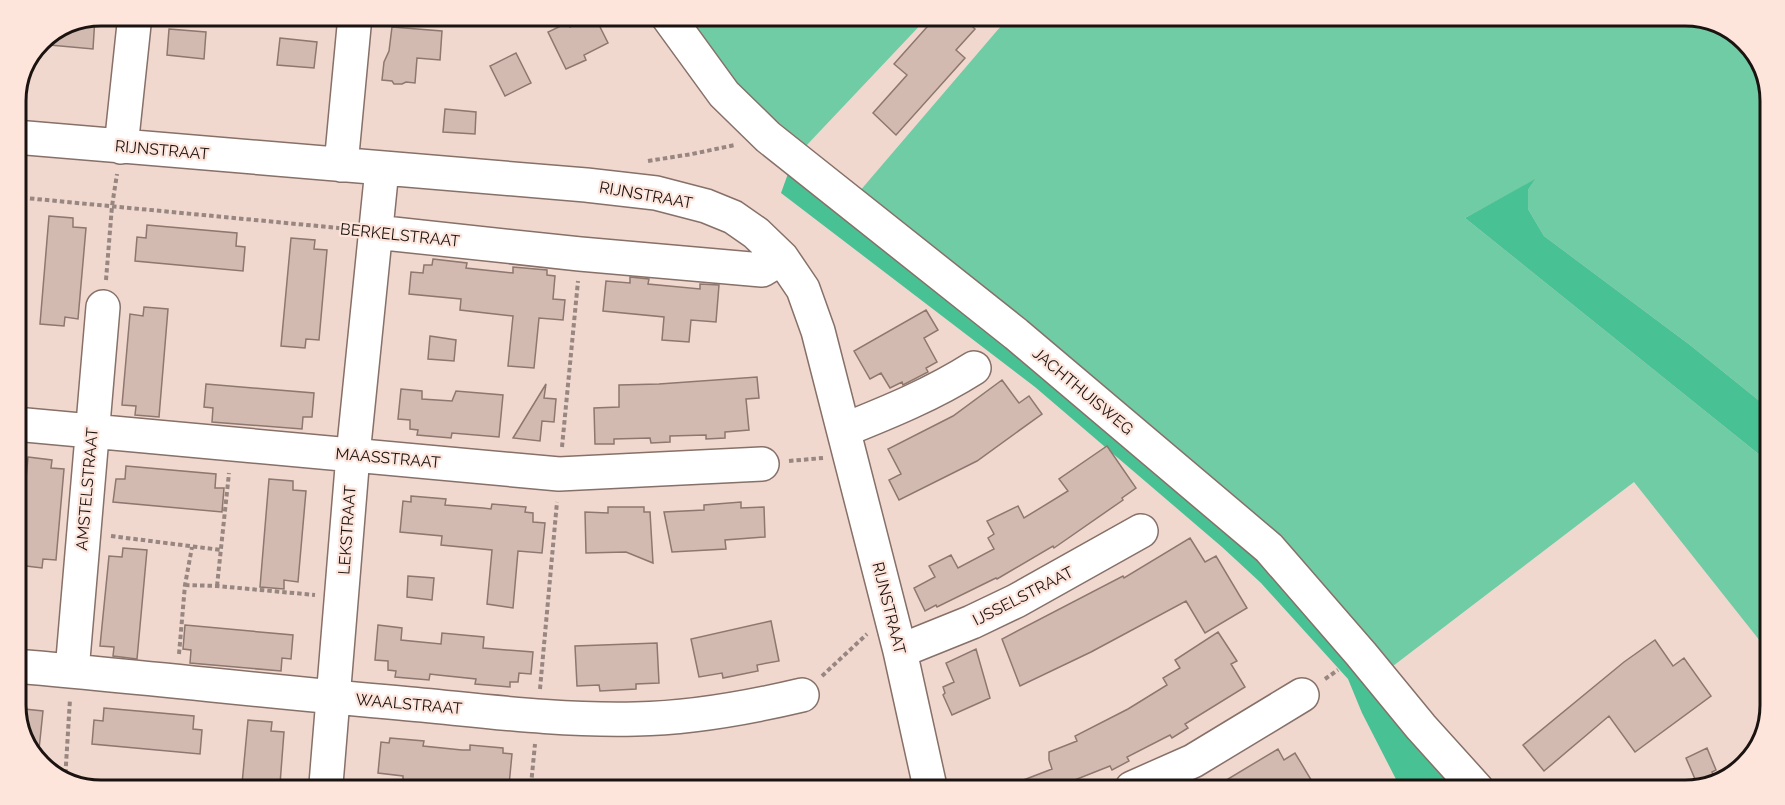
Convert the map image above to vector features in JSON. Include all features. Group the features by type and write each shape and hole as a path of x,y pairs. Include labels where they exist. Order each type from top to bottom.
{"street":[{"path":"121,147 134,26"},
{"path":"341,165 354,26"},
{"name":"JACHTHUISWEG","path":"675,26 724,94 768,137 1016,334 1269,548 1469,780"},
{"name":"RIJNSTRAAT","path":"26,138 586,185 656,193 706,206 733,217 756,233 782,258 803,289 818,331 896,637 928,780"},
{"name":"LEKSTRAAT","path":"326,780 353,455 382,169"},
{"name":"BERKELSTRAAT","path":"375,232 580,254 762,270 782,258"},
{"name":"AMSTELSTRAAT","path":"72,671 103,307"},
{"path":"847,442 974,368"},
{"name":"MAASSTRAAT","path":"26,425 559,474 762,464"},
{"name":"IJSSELSTRAAT","path":"896,637 972,622 1016,601 1141,531"},
{"name":"WAALSTRAAT","path":"26,667 538,716 592,719 684,716 739,709 802,695"},
{"path":"1150,780 1193,761 1302,694"}],"path":[{"path":"103,307 112,206 121,147"},
{"name":"BERKELSTRAAT","path":"26,198 375,232"},
{"path":"762,464 847,442"},
{"path":"217,586 232,445"},
{"path":"84,532 221,550"},
{"path":"177,682 185,585 192,547"},
{"path":"185,585 342,597"},
{"path":"802,695 872,630 896,637"},
{"path":"1302,694 1360,654"},
{"path":"66,770 72,671"}],"green space":[{"path":"689,26 919,26 805,147 758,106 724,70"},
{"path":"1001,26 1684,26 1713,31 1730,41 1744,55 1758,86 1760,401 1690,345 1544,236 1528,209 1528,190 1534,180 1465,218 1760,455 1760,641 1634,482 1393,666 1279,541 1235,498 859,192"},
{"path":"790,168 1257,554 1459,780 1396,780 1362,713 1348,679 1261,583 1035,387 781,193"},
{"path":"1535,179 1528,190 1528,209 1544,236 1690,345 1760,401 1760,455 1465,218"}],"building":[{"path":"94,26 93,49 50,45 63,36"},
{"path":"561,26 600,26 608,43 584,55 586,60 566,69 548,32"},
{"path":"928,26 972,26 975,29 956,50 965,58 896,135 873,113 907,75 894,64"},
{"path":"392,27 442,31 440,60 417,58 415,83 394,84 392,81 382,80"},
{"path":"169,29 206,32 204,59 167,55"},
{"path":"280,38 317,42 314,68 277,65"},
{"path":"516,53 531,83 505,96 490,66"},
{"path":"445,109 476,112 475,134 443,132"},
{"path":"49,216 73,218 73,227 86,228 78,319 65,317 64,326 40,324"},
{"path":"147,225 237,233 236,246 245,247 243,271 135,261 137,237 146,238"},
{"path":"291,238 315,240 314,249 327,250 319,340 306,339 305,348 281,346"},
{"path":"433,259 467,263 466,268 513,273 513,267 547,270 547,275 555,276 553,299 565,300 563,320 539,318 534,368 508,366 513,316 460,310 461,299 409,294 411,272 423,273 424,265 432,265"},
{"path":"630,277 649,279 648,284 700,289 700,284 719,285 716,322 691,320 689,342 662,340 664,317 603,311 606,281 630,283"},
{"path":"144,307 168,309 159,417 135,415 136,406 122,405 130,314 143,316"},
{"path":"926,310 938,330 924,338 937,362 926,368 928,372 903,385 902,382 890,388 881,373 870,379 854,351"},
{"path":"430,336 456,340 454,361 428,359"},
{"path":"757,377 759,398 746,399 749,430 725,432 725,438 706,439 706,435 670,436 670,442 651,443 650,438 614,439 614,444 595,444 594,408 619,407 619,385"},
{"path":"1002,380 1019,403 1029,396 1042,414 977,461 899,500 889,480 901,474 888,449 953,416"},
{"path":"206,384 314,393 312,417 303,417 302,429 212,422 213,408 204,407"},
{"path":"546,384 544,398 556,399 554,422 542,421 540,441 513,438"},
{"path":"401,389 422,391 422,399 452,401 456,391 503,395 499,437 452,433 451,438 417,435 418,430 410,429 410,420 398,419"},
{"path":"1107,446 1136,488 1122,498 1123,500 1054,548 1053,546 997,579 925,611 914,588 935,577 929,566 951,555 958,568 994,549 988,538 994,534 987,521 1018,506 1024,518 1068,491 1059,479"},
{"path":"28,457 52,460 51,468 64,469 56,560 43,559 42,568 26,566"},
{"path":"126,466 216,474 215,488 224,488 222,512 113,502 116,479 125,479"},
{"path":"269,479 293,481 293,490 306,491 298,582 284,580 284,589 260,587"},
{"path":"411,496 446,499 445,505 491,509 492,504 526,507 525,512 533,513 533,522 545,523 542,553 518,551 513,608 487,604 492,550 441,545 442,536 400,532 403,501 411,502"},
{"path":"741,502 741,508 764,507 765,537 725,540 726,549 672,552 664,512 704,510 704,505"},
{"path":"608,507 644,507 644,512 650,512 653,563 626,552 586,553 585,512 608,513"},
{"path":"1190,538 1205,562 1216,556 1247,608 1205,633 1186,601 1091,652 1020,686 1002,639 1123,576 1124,578"},
{"path":"123,548 147,550 137,659 113,656 114,647 100,646 109,556 122,557"},
{"path":"408,576 434,578 432,600 407,597"},
{"path":"771,621 779,661 757,665 758,671 723,678 722,673 699,677 691,639"},
{"path":"185,625 293,635 291,659 282,658 281,671 190,663 191,650 183,649"},
{"path":"378,625 402,628 401,640 441,644 442,633 484,637 483,648 533,652 531,674 519,673 518,682 510,682 510,687 475,684 476,679 430,674 429,680 395,677 396,671 388,670 388,661 375,660"},
{"path":"1218,632 1237,661 1231,664 1245,687 1185,724 1188,728 1172,738 1170,735 1127,757 1129,761 1112,770 1110,766 1075,780 1024,780 1052,769 1049,752 1077,741 1075,736 1128,709 1167,685 1163,678 1180,668 1175,660"},
{"path":"1655,640 1673,666 1684,658 1711,696 1635,752 1609,716 1544,771 1523,745 1624,662"},
{"path":"657,643 659,683 636,684 636,689 600,691 599,685 577,686 575,646"},
{"path":"976,649 990,698 952,715 943,695 945,693 943,687 954,682 946,663"},
{"path":"104,708 194,716 193,729 202,730 200,754 92,744 94,720 103,721"},
{"path":"26,709 43,711 39,748 33,737"},
{"path":"248,720 272,722 271,731 284,732 280,780 242,780"},
{"path":"390,738 424,741 423,746 462,750 470,750 470,745 503,748 503,753 512,754 509,780 403,780 403,776 378,773 381,742 389,743"},
{"path":"1707,748 1716,770 1713,773 1695,779 1686,758"},
{"path":"1278,749 1284,760 1295,753 1311,780 1226,780"}]}
